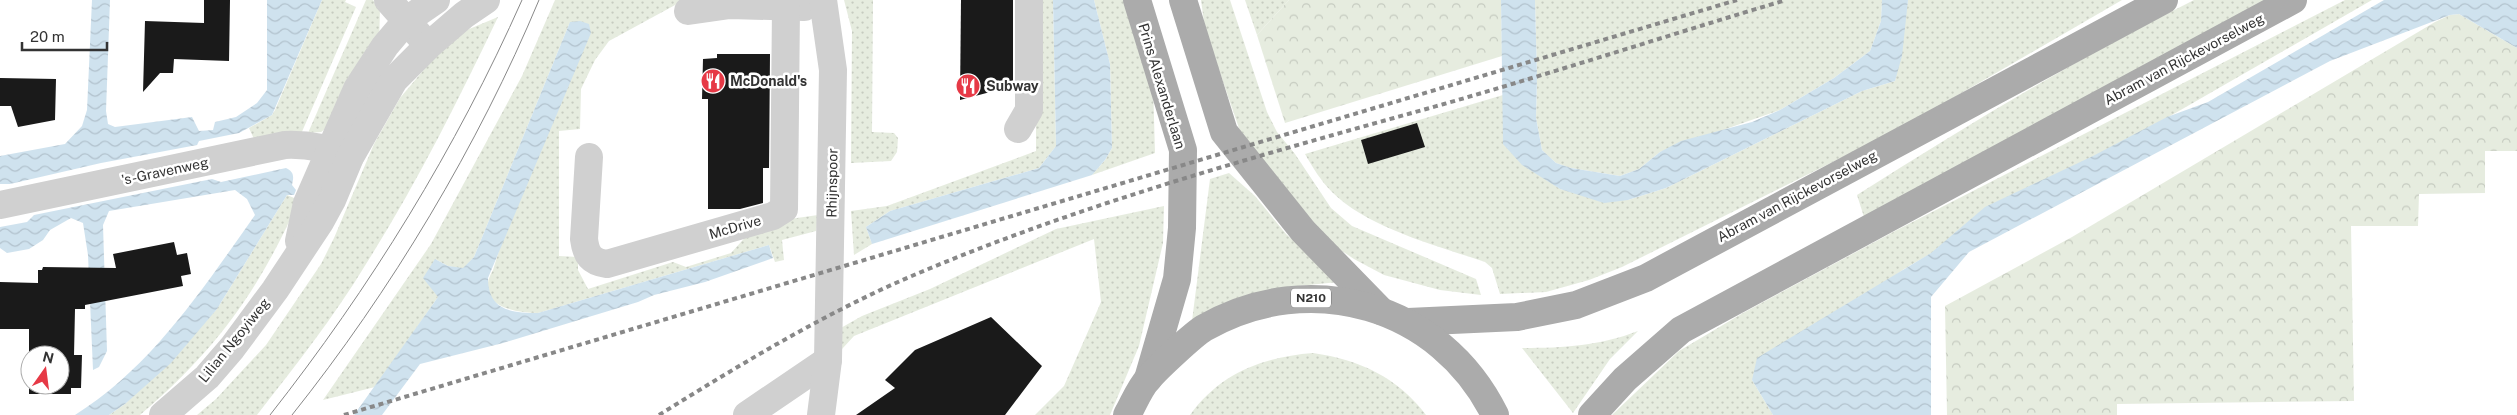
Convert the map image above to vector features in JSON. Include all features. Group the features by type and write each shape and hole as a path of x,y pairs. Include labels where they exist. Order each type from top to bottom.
{"main road":[{"name":"Prins Alexanderlaan","path":"1137,0 1183,150 1182,228 1177,279 1148,379"},
{"path":"1183,0 1224,132 1303,231 1381,311"},
{"name":"Abram van Rijckevorselweg","path":"1408,322 1517,317 1576,305 1646,278 2164,0"},
{"name":"Abram van Rijckevorselweg","path":"1592,415 1625,379 1681,330 2293,0"},
{"name":"N210","path":"1128,415 1148,379 1203,328 1258,305 1317,298 1381,311 1408,322 1437,342 1464,366 1485,395 1494,415"}],"street":[{"path":"388,0 428,46"},
{"path":"340,153 357,89 385,46 407,20 436,0"},
{"path":"340,153 394,80 428,46 464,15 486,0"},
{"path":"1018,129 1030,110 1029,0"},
{"name":"Rhijnspoor","path":"688,11 730,5 786,7 824,4 833,70 828,360 821,415"},
{"name":"McDrive","path":"589,157 584,239 586,252 595,262 607,264 774,216 784,209 786,7"},
{"name":"'s-Gravenweg","path":"0,205 285,145 300,145 340,153"},
{"name":"Lilian Ngoyiweg","path":"163,415 207,377 232,348 296,257 307,203 340,153"},
{"path":"747,415 828,360"}],"green space":[{"path":"322,0 346,0 345,2 356,7 301,134 254,139 249,128 272,115 275,110"},
{"path":"366,0 373,0 380,8 379,47 331,125 321,132 308,133"},
{"path":"555,0 693,0 677,4 609,41 595,60 581,89 580,129 559,131 559,256 578,257 578,270 588,289 673,262 686,267 731,253 751,231 790,219 818,215 816,231 782,240 784,260 775,262 769,245 538,313 528,313 507,308 492,299 488,291 488,282 570,22 474,257 463,269 448,266 435,259 438,297 375,387 323,400 431,244 522,76"},
{"path":"844,0 873,0 872,132 894,133 898,138 897,152 891,161 851,163 852,31"},
{"path":"1036,0 1053,0 1056,146 1039,168 890,211 866,227 872,244 854,255 851,211 887,206 1036,151"},
{"path":"1094,0 1124,0 1153,83 1155,153 1092,175 1105,160 1112,148 1110,64"},
{"path":"1201,0 1230,0 1267,112 1277,132 1295,154 1331,208 1352,226 1476,279 1481,295 1440,290 1384,275 1354,259 1327,241 1240,131 1205,29"},
{"path":"1245,0 1289,0 1257,35"},
{"path":"1289,0 1501,0 1502,56 1285,123 1257,35"},
{"path":"1535,0 1882,0 1881,21 1870,51 1834,78 1780,110 1660,152 1639,169 1620,176 1571,168 1556,163 1542,150 1536,118"},
{"path":"1908,0 2122,0 1901,128 1622,267 1589,280 1546,292 1500,294 1492,268 1485,262 1404,235 1364,216 1332,192 1317,174 1305,154 1503,95 1504,144 1560,189 1580,194 1628,200 1666,188 1862,91 1895,81"},
{"path":"2194,0 2279,0 1865,220 1857,195 2023,93 2108,45"},
{"path":"2345,0 2372,0 1904,269 1752,380 1773,415 1612,415 1679,351 1743,313 1895,231"},
{"path":"2459,14 2517,48 2517,151 2485,151 2485,193 2419,194 2418,226 2351,226 2354,401 2117,404 2117,415 1947,415 1945,306 2072,237 2435,22 2450,15"},
{"path":"498,17 452,111 402,204 354,284 300,360 257,415 197,415 216,399 266,345 321,264 374,144 400,98 432,60 462,32"},
{"path":"1229,173 1255,196 1286,234 1339,282 1287,287 1192,321 1210,179"},
{"path":"287,195 299,200 284,233 251,291 213,342 167,391 140,415 109,415 125,404 217,309"},
{"path":"1164,206 1163,243 1139,346 1110,415 1035,415 1064,386 1101,302 1094,239 854,336 830,362 832,333 862,316 930,289 1056,229"},
{"path":"1638,331 1610,359 1573,413 1522,348 1595,343"},
{"path":"1313,353 1346,360 1376,372 1403,390 1426,415 1190,415 1215,388 1244,370 1277,358"}],"water":[{"path":"92,0 110,0 106,111 108,124 115,127 192,117 199,131 213,130 215,122 236,117 257,103 267,90 267,0 322,0 272,115 239,133 199,141 197,145 101,163 10,184 0,184 0,156 65,144 82,126 87,110"},
{"path":"1053,0 1094,0 1110,64 1112,148 1105,160 1092,175 872,244 866,227 890,211 1039,168 1056,146"},
{"path":"1501,0 1535,0 1536,118 1542,150 1556,163 1571,168 1620,176 1639,169 1660,152 1681,141 1752,122 1780,110 1834,78 1870,51 1881,21 1882,0 1908,0 1902,56 1895,81 1862,91 1666,188 1628,200 1604,203 1560,189 1522,165 1503,144"},
{"path":"2384,0 2517,0 2517,48 2459,14 2450,15 2330,61 1969,252 1931,297 1931,415 1773,415 1752,380 1757,358 1931,253 1985,207 2093,156 2167,117 2208,102"},
{"path":"580,21 589,24 591,33 488,278 492,297 503,308 519,312 538,313 769,245 773,258 705,282 654,295 638,302 503,343 420,364 382,415 354,415 438,297 423,278 435,259 448,266 463,268 474,257 570,22"},
{"path":"286,168 293,175 292,185 296,190 294,195 287,195 217,309 171,363 125,404 109,415 75,415 103,396 152,350 196,297 255,215 247,199 235,190 109,211 103,225 107,351 99,367 93,370 88,255 83,223 71,218 50,230 43,240 29,249 7,253 0,248 0,227 27,222 34,215 212,179 221,182"}],"building":[{"path":"204,0 230,0 229,61 174,59 173,73 160,73 143,92 145,21 204,23"},
{"path":"961,0 1013,0 1013,86 960,100"},
{"path":"717,54 770,54 769,168 763,168 763,203 740,209 708,209 708,99 702,99 703,59 717,58"},
{"path":"0,78 56,79 55,120 18,127 11,106 0,106"},
{"path":"1417,123 1425,147 1368,164 1361,140"},
{"path":"174,242 177,255 187,253 191,274 181,276 183,286 85,305 85,309 75,309 74,355 82,355 81,388 71,388 70,394 70,345 29,345 29,329 0,329 0,282 38,283 38,270 42,270 43,267 116,268 113,254"},
{"path":"991,317 1042,366 1005,415 856,415 895,388 885,380 915,350"}],"tram line":[{"path":"270,415 342,318 409,216 469,110 522,0"},
{"path":"292,415 329,368 364,318 430,216 489,109 539,0"}],"railway":[{"path":"344,415 1737,0"},
{"path":"659,415 752,358 848,306 914,275 1044,225 1176,181 1487,91 1786,0"}],"place":[{"name":"McDonald's","path":"713,81"},
{"name":"Subway","path":"968,86"}]}
